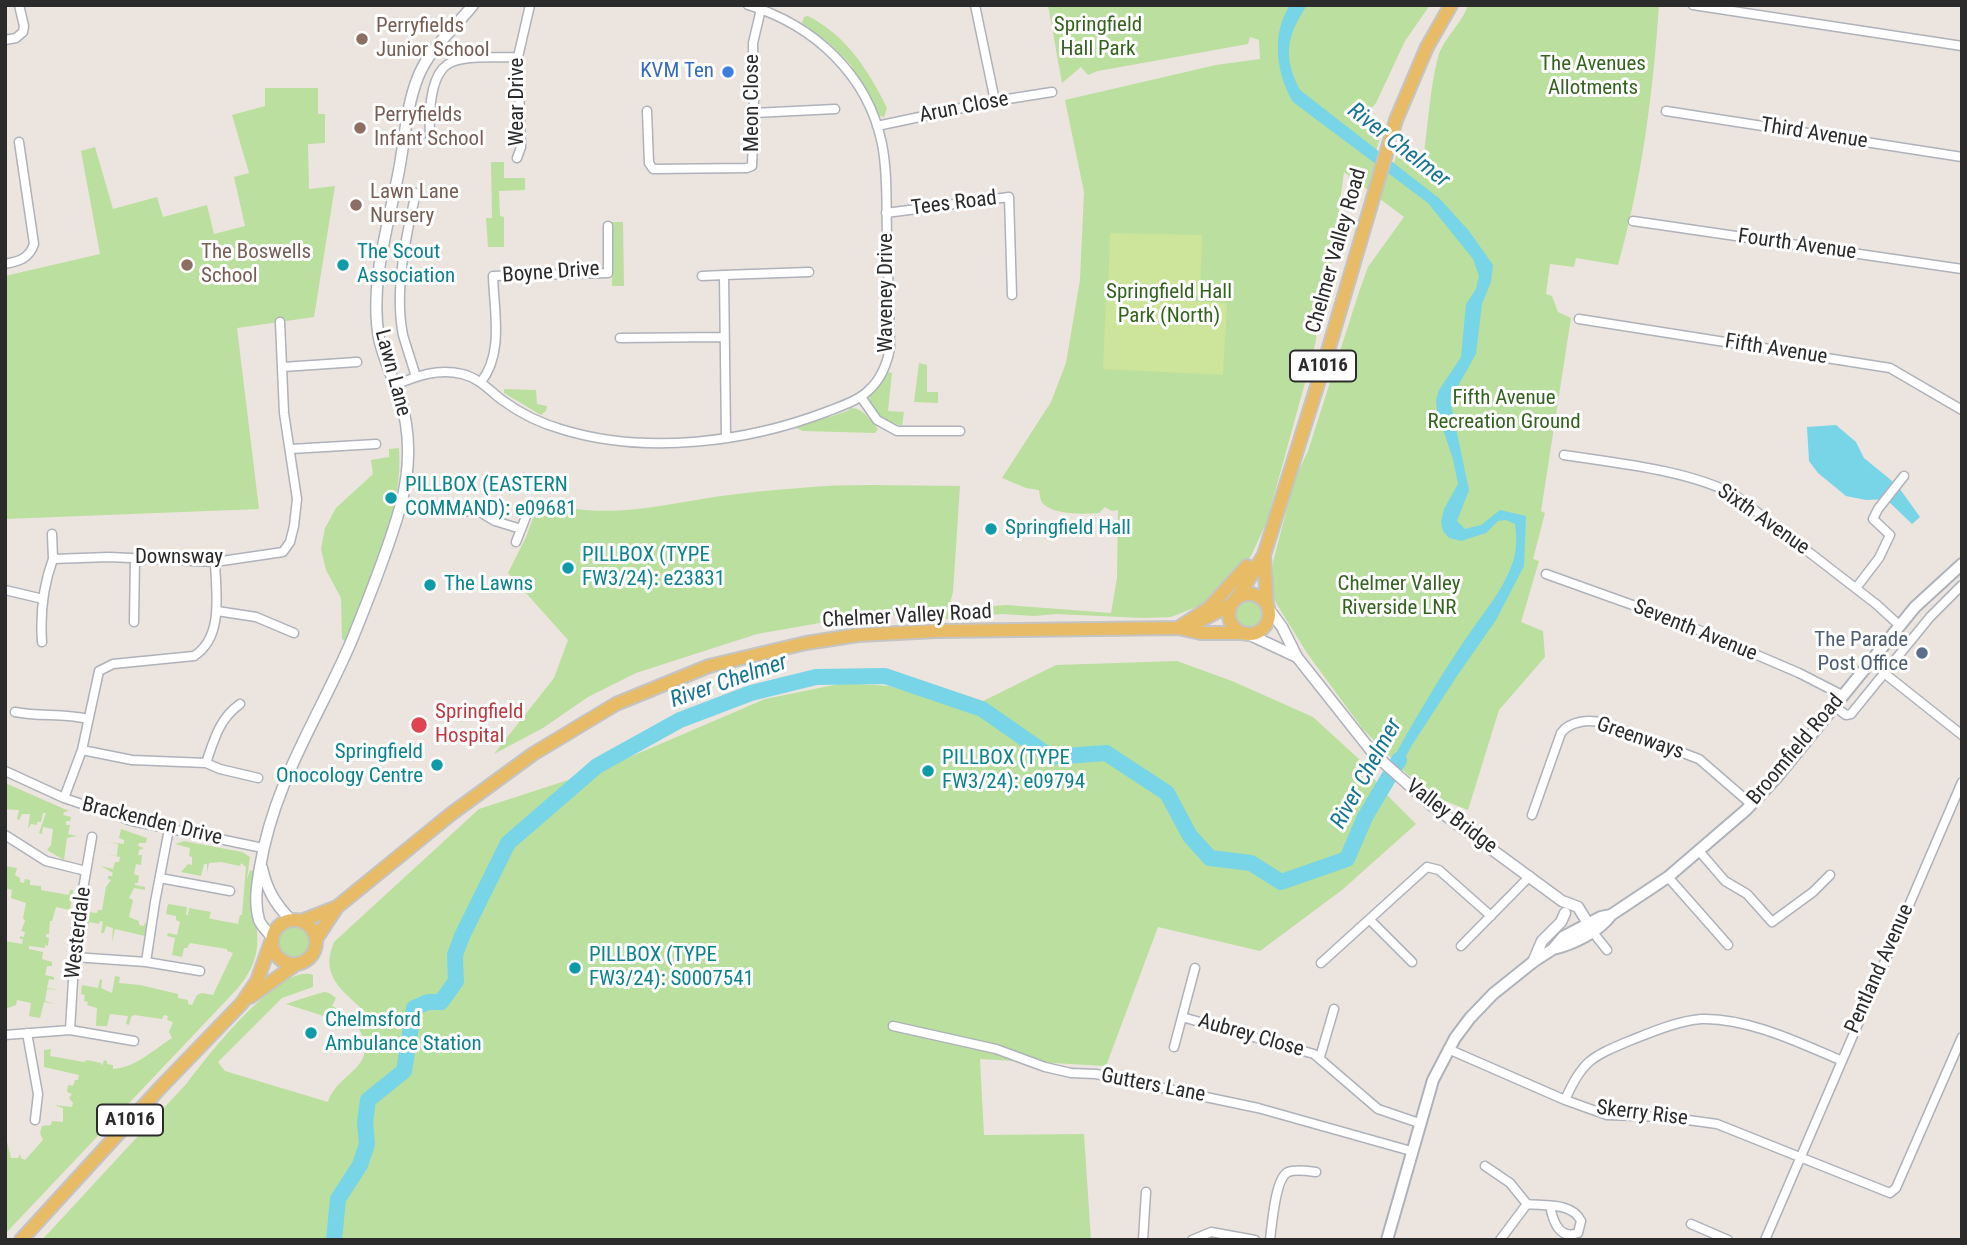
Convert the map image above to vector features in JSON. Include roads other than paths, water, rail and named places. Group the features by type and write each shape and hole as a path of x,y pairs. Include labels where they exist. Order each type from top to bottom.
{"main road":[{"name":"Chelmer Valley Road","path":"1178,628 1209,618 1234,601 1264,555 1396,120 1427,47 1451,5"},
{"name":"A1016","path":"1178,628 1209,608 1238,578 1275,522"},
{"name":"Chelmer Valley Road","path":"1264,555 1268,606"},
{"name":"Broomfield Road","path":"1387,1240 1433,1080 1448,1049 1481,1005 1553,949 1563,937 1587,927 1601,917 1611,915 1700,852 1776,778 1899,625 1923,598 1962,564"},
{"path":"1245,594 1262,598 1268,606 1266,625 1259,631 1247,634 1237,629 1231,622 1229,613 1234,601 1245,594"},
{"name":"Chelmer Valley Road","path":"316,939 337,907 451,814 533,754 615,704 709,666 806,643 858,635 937,631 1178,628 1201,633 1247,634"},
{"name":"Chelmer Valley Road","path":"296,920 337,907"},
{"name":"A1016","path":"21,1240 242,1003 257,981 278,925 296,920"},
{"path":"296,920 310,927 316,939"},
{"path":"271,939 272,949 278,959 295,965"},
{"name":"A1016","path":"242,1003 310,957 315,950 316,939"}],"street":[{"path":"5,40 21,36 24,26 19,5"},
{"name":"Lawn Lane","path":"271,939 259,921 257,904 263,848 270,821 288,771 350,643 401,505 407,477 408,449 404,412 382,348 377,307 383,256 409,107 426,62 473,5"},
{"name":"Wear Drive","path":"517,158 522,147 517,57 530,5"},
{"name":"Waveney Drive","path":"395,385 416,377 442,372 465,374 537,421 587,436 648,442 726,437 783,426 860,397 876,383 888,360 890,348 887,213 884,163 877,126 862,91 839,59 795,24 748,5"},
{"path":"975,5 995,101"},
{"path":"1693,5 1962,46"},
{"name":"Meon Close","path":"647,111 649,163 653,169 752,166 753,43 761,9"},
{"path":"430,137 431,97 448,64 460,60 517,57"},
{"name":"Arun Close","path":"877,126 1052,92"},
{"path":"754,113 835,109"},
{"name":"Third Avenue","path":"1666,111 1962,158"},
{"path":"5,264 25,258 32,253 34,244 19,142"},
{"name":"Lawn Lane","path":"416,193 405,250 401,303 404,335 416,377"},
{"name":"Tees Road","path":"887,213 1009,197 1012,295"},
{"name":"Fourth Avenue","path":"1633,221 1962,269"},
{"name":"Boyne Drive","path":"481,382 491,368 495,351 493,276 608,273 608,226"},
{"path":"702,276 809,272"},
{"path":"724,275 726,437"},
{"name":"Fifth Avenue","path":"1579,319 1890,368 1962,410"},
{"name":"Downsway","path":"52,559 135,558 215,562 278,554 287,547 296,516 291,449 284,413 280,322"},
{"path":"620,338 724,337"},
{"path":"283,367 357,362"},
{"path":"860,397 877,420 897,431 960,431"},
{"path":"291,449 376,444"},
{"name":"Sixth Avenue","path":"1564,454 1707,482 1735,495 1899,625"},
{"path":"1856,589 1879,558 1890,535 1873,519 1904,476"},
{"path":"401,505 431,512 478,510 495,521 521,529"},
{"path":"516,542 527,514"},
{"path":"41,642 43,599 52,559 52,534"},
{"path":"134,622 135,558"},
{"path":"64,798 82,750 99,671 113,664 194,656 208,643 217,611 215,562"},
{"name":"Seventh Avenue","path":"1546,573 1680,622 1799,673 1842,695"},
{"path":"1834,706 1846,715 1851,714 1930,617 1962,585"},
{"path":"5,590 43,599"},
{"name":"Valley Bridge","path":"1268,606 1297,657 1356,733 1402,781 1562,901 1578,907 1587,927"},
{"path":"217,611 256,617 294,633"},
{"name":"Valley Bridge","path":"1247,634 1297,657"},
{"path":"1884,673 1962,735"},
{"path":"206,763 222,721 229,711 240,704"},
{"path":"15,712 71,715 88,719"},
{"name":"Greenways","path":"1532,815 1561,733 1570,725 1590,721 1611,725 1699,759 1751,804"},
{"path":"82,750 132,760 206,763 236,774 258,778"},
{"name":"Brackenden Drive","path":"5,771 98,811 263,848"},
{"name":"Pentland Avenue","path":"1765,1240 1840,1060 1959,798 1962,782"},
{"path":"146,962 169,829"},
{"path":"5,835 46,861 86,871"},
{"name":"Westerdale","path":"70,1030 74,957 92,837"},
{"path":"1700,852 1725,881 1747,894 1772,922 1813,892 1830,875"},
{"name":"Lawn Lane","path":"261,861 268,891 276,905 296,920"},
{"path":"1321,963 1424,869 1431,866 1491,916"},
{"path":"1461,946 1530,876"},
{"path":"1668,877 1728,945"},
{"path":"160,878 230,891"},
{"path":"1533,962 1542,940 1561,922 1565,913 1562,901"},
{"path":"1565,913 1587,927 1607,950"},
{"path":"1370,920 1412,962"},
{"path":"74,957 146,962 200,971"},
{"name":"Aubrey Close","path":"1174,1048 1195,968"},
{"name":"Aubrey Close","path":"1320,1057 1334,1009"},
{"name":"Aubrey Close","path":"1182,1017 1308,1051 1320,1057 1378,1108 1419,1123"},
{"path":"1565,1100 1575,1076 1594,1057 1640,1037 1692,1020 1713,1020 1760,1029 1840,1060"},
{"name":"Gutters Lane","path":"893,1026 996,1049 1045,1067 1071,1073 1096,1074 1258,1108 1412,1151"},
{"path":"5,1035 70,1030 134,1041"},
{"path":"27,1032 38,1094 35,1120"},
{"name":"Skerry Rise","path":"1448,1049 1565,1100 1607,1115 1666,1117 1717,1124 1881,1191 1893,1191 1962,1037"},
{"path":"1485,1166 1510,1183 1527,1204 1550,1206"},
{"path":"1270,1240 1279,1185 1283,1176 1292,1171 1316,1172"},
{"path":"1143,1240 1146,1192"},
{"path":"1500,1240 1527,1204"},
{"path":"1691,1224 1728,1240"},
{"path":"1192,1240 1211,1232 1255,1240"}],"water":[{"path":"1290,5 1307,5 1295,27 1289,46 1291,67 1300,90 1440,199 1469,231 1493,265 1491,282 1482,304 1476,354 1450,400 1469,490 1457,521 1465,529 1481,525 1500,510 1526,516 1524,566 1496,620 1412,745 1392,782 1384,775 1394,757 1459,648 1507,576 1515,551 1515,524 1506,520 1498,521 1486,533 1461,541 1449,538 1443,531 1441,522 1444,509 1458,484 1436,400 1439,390 1461,357 1466,304 1476,289 1479,276 1473,259 1428,203 1293,102 1283,79 1278,54 1280,28"},
{"path":"1836,425 1856,442 1864,458 1897,485 1920,517 1912,524 1886,499 1866,500 1846,496 1818,473 1809,461 1807,427"}],"waterway":[{"name":"River Chelmer","path":"334,1240 338,1199 360,1165 367,1144 365,1122 368,1100 404,1071 414,1008 428,1002 441,1002 456,981 455,955 462,936 508,843 597,766 680,720 751,693 816,677 885,676 982,709 1051,757 1106,753 1167,793 1190,836 1210,858 1251,863 1281,882 1347,859 1365,817 1399,760"}],"place":[{"name":"Perryfields Junior School","path":"362,39"},
{"name":"KVM Ten","path":"728,72"},
{"name":"Perryfields Infant School","path":"360,128"},
{"name":"Lawn Lane Nursery","path":"356,205"},
{"name":"The Boswells School","path":"187,265"},
{"name":"The Scout Association","path":"343,265"},
{"name":"PILLBOX (EASTERN COMMAND): e09681","path":"391,498"},
{"name":"Springfield Hall","path":"991,529"},
{"name":"PILLBOX (TYPE FW3/24): e23831","path":"568,568"},
{"name":"The Lawns","path":"430,585"},
{"name":"The Parade Post Office","path":"1922,653"},
{"name":"Springfield Hospital","path":"419,725"},
{"name":"Springfield Onocology Centre","path":"437,765"},
{"name":"PILLBOX (TYPE FW3/24): e09794","path":"928,771"},
{"name":"PILLBOX (TYPE FW3/24): S0007541","path":"575,968"},
{"name":"Chelmsford Ambulance Station","path":"311,1033"}],"park label":[{"name":"Springfield Hall Park","path":"1098,38"},
{"name":"The Avenues Allotments","path":"1593,77"},
{"name":"Springfield Hall Park (North)","path":"1169,305"},
{"name":"Fifth Avenue Recreation Ground","path":"1504,411"},
{"name":"Chelmer Valley Riverside LNR","path":"1399,597"}]}
